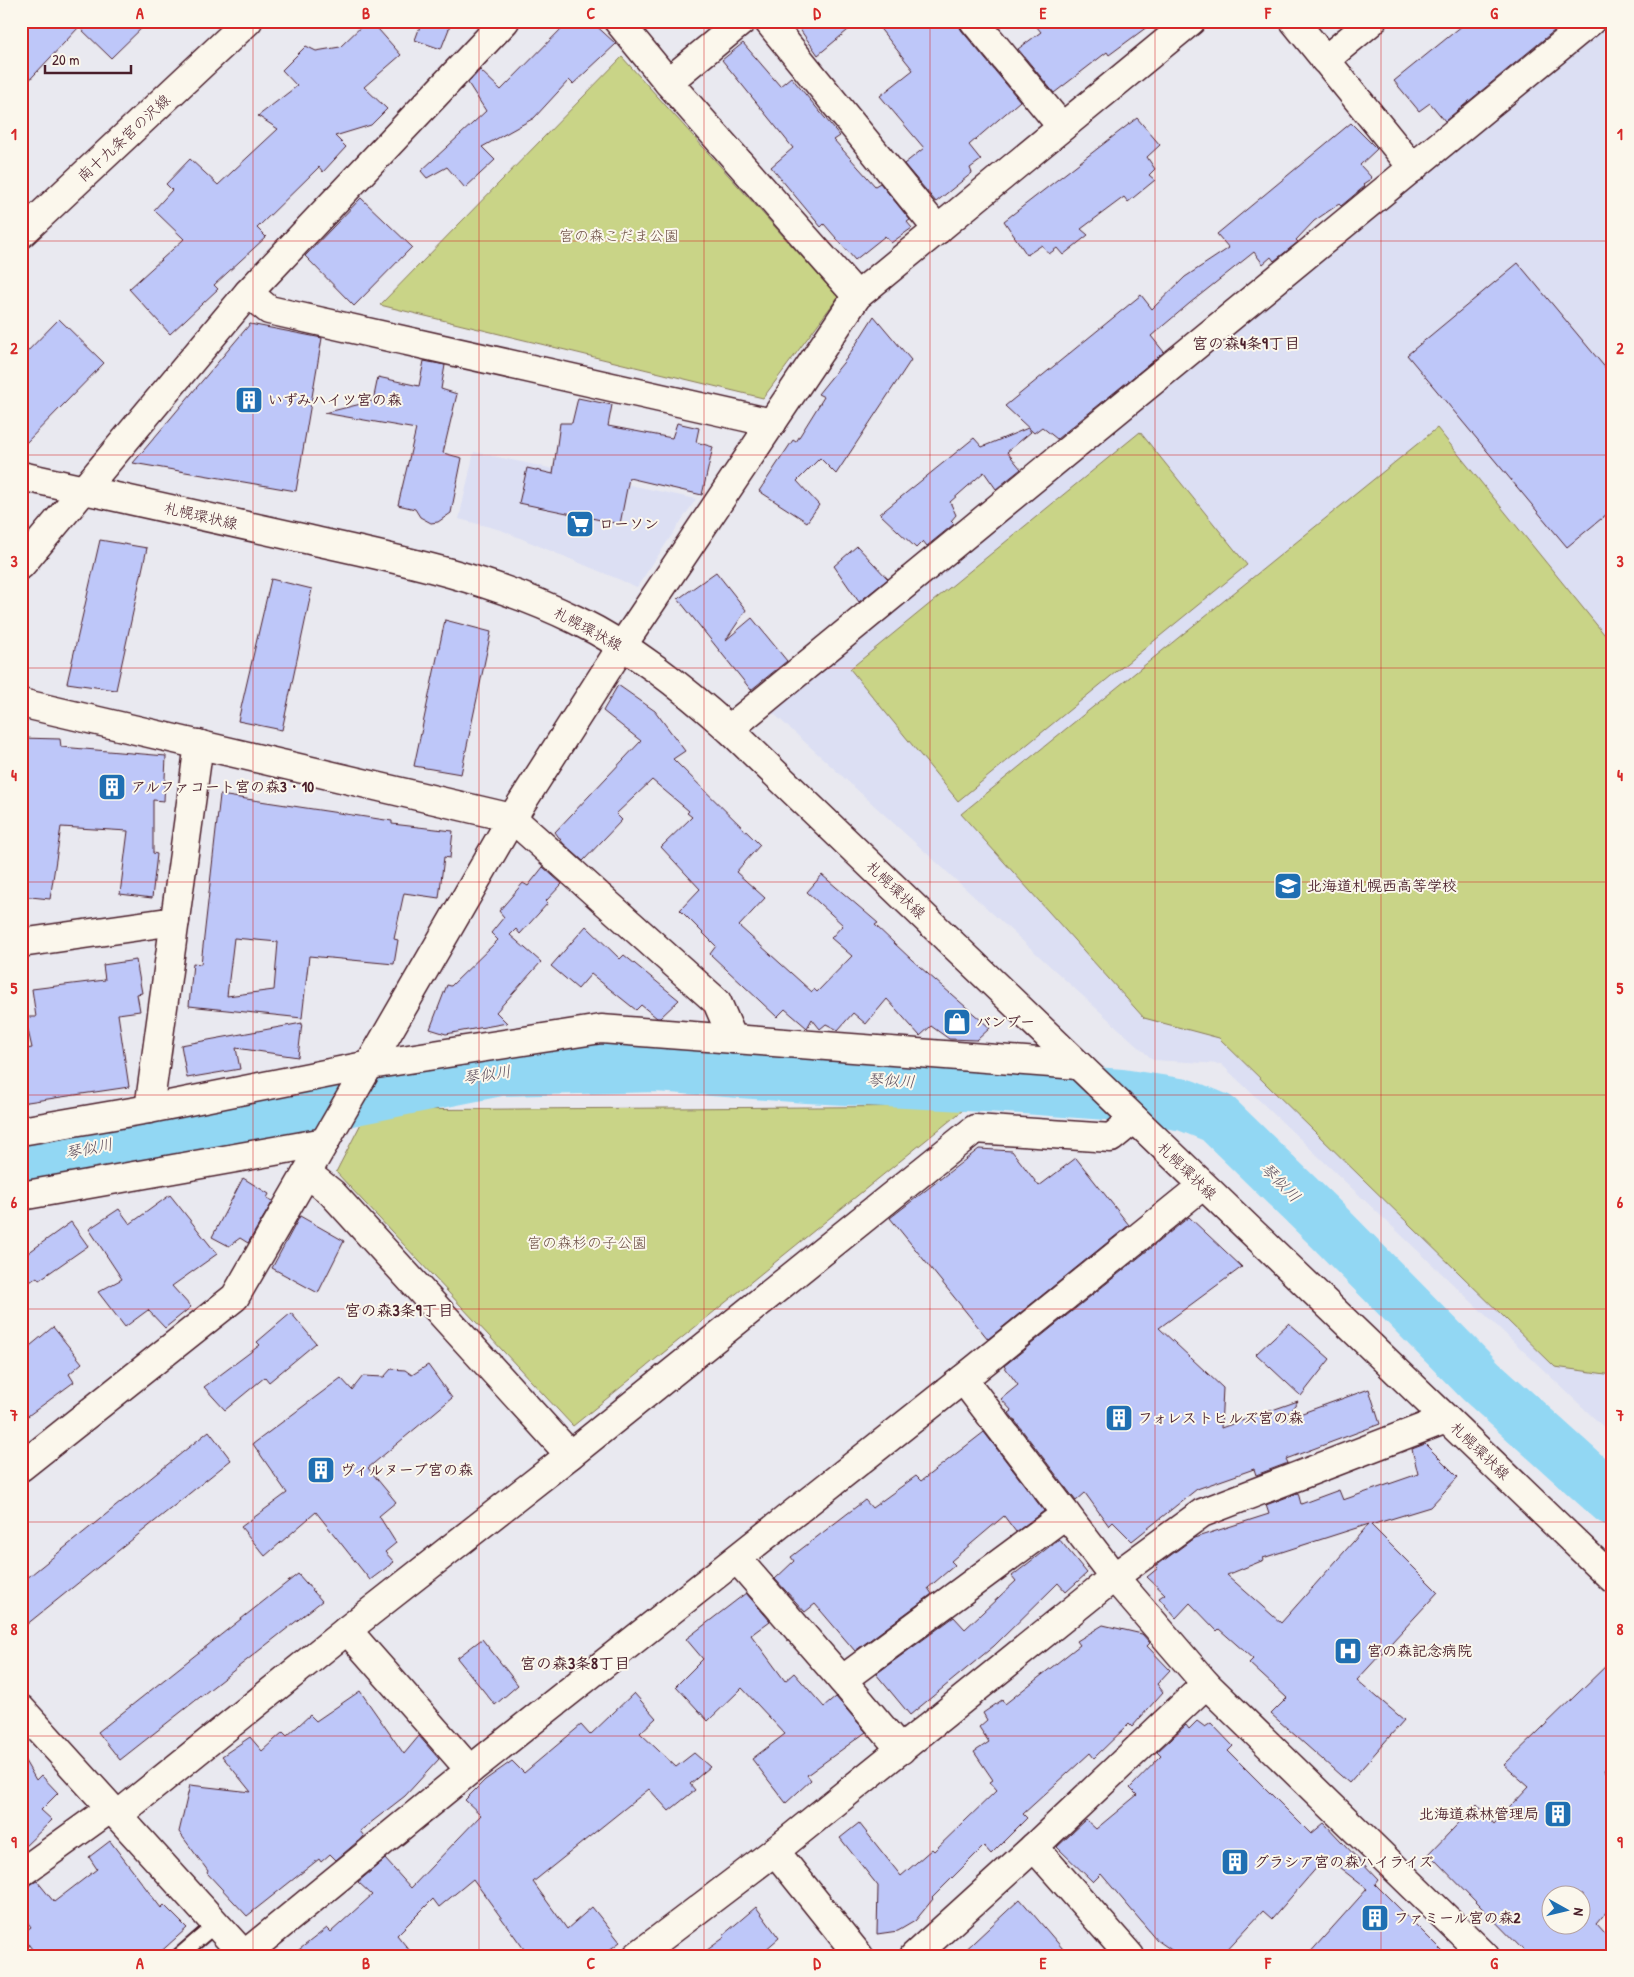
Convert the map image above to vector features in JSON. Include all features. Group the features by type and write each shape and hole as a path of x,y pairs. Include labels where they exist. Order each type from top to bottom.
{"street":[{"name":"南十九条宮の沢線","path":"21,234 248,21"},
{"path":"21,565 82,489 248,293 505,21"},
{"path":"618,21 668,82 857,296"},
{"path":"668,82 742,21"},
{"path":"768,21 938,230"},
{"path":"974,21 1062,127"},
{"path":"21,1467 236,1297 512,818 622,646 857,296 1191,21"},
{"path":"1294,21 1413,168"},
{"path":"1326,60 1372,21"},
{"path":"729,729 1591,21"},
{"path":"248,293 269,310 772,422"},
{"name":"札幌環状線","path":"21,476 440,570 530,600 577,621 622,646 662,673 729,729 1446,1419 1609,1569"},
{"path":"21,703 512,818 717,1002 733,1039"},
{"path":"149,1109 199,744"},
{"path":"21,943 175,921"},
{"path":"21,1132 149,1109 364,1075 602,1029 1082,1069"},
{"path":"21,1873 114,1812 570,1454 975,1129 1111,1138 1132,1117"},
{"path":"21,1196 330,1132"},
{"path":"307,1173 332,1193 570,1454"},
{"path":"21,1709 244,1955 470,1770 963,1379 1202,1186"},
{"path":"963,1379 1114,1577 1206,1684 1484,1956"},
{"path":"637,1956 776,1851 1114,1577 1202,1513 1446,1419"},
{"path":"842,1680 1066,1514"},
{"path":"737,1559 901,1750"},
{"path":"347,1630 470,1770"},
{"path":"914,1956 1034,1847 1206,1684"},
{"path":"1034,1847 1130,1956"},
{"path":"776,1851 859,1956"}],"lane":[{"path":"179,1956 216,1924"}],"shaded area":[{"name":"北海道札幌西高等学校","path":"1605,21 1613,21 1613,1436 1221,1064 1153,1060 773,713"},
{"name":"ローソン","path":"474,452 696,499 637,587 501,530 459,519"}],"green space":[{"name":"宮の森こだま公園","path":"622,57 838,297 763,398 380,305"},
{"path":"1437,428 1613,645 1613,1375 1555,1367 1219,1038 1144,1018 961,814"},
{"path":"1140,432 1247,565 958,801 850,669"},
{"name":"宮の森杉の子公園","path":"968,1106 573,1426 336,1172 368,1110"}],"building":[{"path":"21,21 149,21 111,58 79,27 21,89"},
{"path":"367,21 371,21 401,55 364,87 387,109 371,125 335,136 346,147 323,172 319,167 257,228 266,237 214,285 218,289 170,334 129,289 184,239 154,210 172,190 166,184 190,159 218,185 278,129 258,116 297,86 282,70 306,46 316,51 340,47"},
{"path":"422,21 452,21 441,49 415,40"},
{"path":"569,21 591,21 616,44 573,84 569,80 534,118 482,147 495,160 465,188 447,167 427,178 421,171 486,111 468,83 480,70 501,90"},
{"path":"794,21 859,21 818,55"},
{"path":"874,21 956,21 962,31 1020,101 969,145 981,160 970,168 972,173 936,202 904,164 924,148 880,96 913,70"},
{"path":"1032,21 1155,21 1109,55 1107,52 1054,93 1018,49 1041,32"},
{"path":"1468,21 1566,21 1445,121 1430,103 1419,111 1394,81"},
{"path":"743,43 780,86 791,77 840,136 834,140 875,186 880,183 910,220 907,222 912,228 891,243 885,236 855,260 824,224 821,227 771,167 793,148 722,60"},
{"path":"1137,118 1160,145 1147,157 1155,169 1149,175 1155,180 1128,202 1124,197 1081,229 1088,235 1063,255 1057,248 1049,254 1042,245 1027,255 1004,221"},
{"path":"1351,123 1377,149 1360,165 1372,178 1363,184 1365,186 1341,206 1339,204 1314,221 1296,240 1298,242 1274,261 1271,257 1263,264 1254,252 1190,303 1151,336 1164,352 1057,439 1042,427 1034,433 1005,406 1141,295 1152,309 1185,277 1229,248 1217,234"},
{"path":"361,198 412,247 354,306 305,256"},
{"path":"1518,263 1613,377 1613,509 1567,547 1407,355"},
{"path":"874,316 911,360 836,474 820,458 797,481 819,505 807,522 759,491 793,440 796,442 824,397 818,394 847,358"},
{"path":"59,319 104,363 21,448 21,358"},
{"name":"いずみハイツ宮の森","path":"250,324 322,338 296,491 133,463"},
{"path":"424,361 445,365 441,389 457,394 443,453 462,458 451,513 438,522 431,523 420,517 415,509 398,505 416,429 324,413 373,401 378,377 419,386"},
{"path":"578,398 612,405 608,426 672,438 677,423 699,428 696,442 713,447 702,495 629,478 620,524 519,503 527,468 553,474 560,423 572,423"},
{"path":"1028,428 1031,432 1007,452 1021,469 996,489 984,472 950,502 956,515 951,521 954,524 927,546 923,541 916,548 880,514 974,438 982,447"},
{"path":"100,540 147,548 116,690 67,683"},
{"path":"857,546 888,579 859,602 834,566"},
{"path":"716,572 746,610 726,640 752,618 787,661 751,690 678,599"},
{"path":"271,579 312,589 282,730 238,721"},
{"path":"445,620 491,632 461,774 414,766"},
{"path":"618,685 655,711 685,751 673,759 760,845 736,872 765,898 739,926 812,992 814,989 817,992 852,956 831,938 843,925 807,892 822,875 878,923 875,925 912,960 990,1028 977,1040 949,1039 931,1026 920,1036 887,999 866,1024 853,1013 838,1030 826,1024 820,1029 812,1019 807,1028 785,1009 777,1017 710,954 716,946 680,910 700,889 661,847 692,817 687,813 689,811 652,780 616,814 622,820 583,861 563,843 555,832 641,741 603,711"},
{"path":"21,738 60,739 61,747 166,756 164,801 153,800 153,853 157,854 152,898 120,894 128,831 61,827 50,899 21,896 21,872 28,820 21,819"},
{"path":"220,795 392,821 392,824 453,831 450,858 444,857 439,898 404,893 394,939 398,940 394,964 309,956 302,1018 189,1006 193,963 201,964","holes":["234,938 278,942 274,990 227,996"]},
{"path":"543,867 562,884 546,901 548,903 520,934 516,929 510,935 541,962 496,1012 507,1023 446,1034 430,1029 447,985 451,986 498,940 491,933 504,917 499,911 523,883 528,886"},
{"path":"586,926 620,959 624,955 679,1000 660,1018 657,1018 641,1005 636,1010 591,974 578,989 551,966"},
{"path":"136,960 142,993 137,994 140,1011 118,1014 129,1087 21,1103 21,1050 32,1048 25,1017 36,1017 32,989 105,980 103,965"},
{"path":"302,1023 298,1057 236,1048 240,1069 187,1078 181,1045"},
{"path":"979,1149 1012,1151 1039,1186 1076,1158 1129,1225 988,1339 890,1218"},
{"path":"243,1178 269,1194 267,1198 273,1201 248,1243 240,1238 229,1246 212,1237"},
{"path":"170,1195 217,1254 172,1286 191,1307 165,1328 148,1310 125,1327 98,1292 122,1279 89,1229 119,1209 130,1224"},
{"path":"300,1216 344,1241 318,1293 272,1268"},
{"path":"1189,1217 1242,1267 1159,1328 1223,1388 1221,1428 1298,1401 1283,1420 1369,1389 1380,1424 1286,1459 1288,1463 1256,1475 1254,1469 1197,1489 1132,1541 1113,1522 1109,1526 1085,1493 1076,1501 1009,1413 1012,1411 1001,1399 1018,1385 1004,1366"},
{"path":"71,1222 88,1246 39,1280 37,1277 21,1288 21,1258"},
{"path":"291,1313 316,1343 269,1382 265,1377 225,1410 204,1387 260,1345 257,1342"},
{"path":"1289,1323 1330,1359 1301,1396 1256,1354"},
{"path":"53,1327 82,1363 69,1374 74,1382 21,1421 21,1366 30,1357 25,1350"},
{"name":"ヴィルヌーブ宮の森","path":"428,1365 452,1398 368,1468 396,1502 379,1516 396,1543 385,1552 394,1562 370,1580 316,1512 265,1556 241,1527 287,1493 253,1444 341,1378 352,1390 363,1376 384,1377 391,1369 405,1370 412,1375"},
{"path":"209,1431 231,1460 21,1629 21,1583"},
{"path":"984,1432 1044,1511 1016,1532 1004,1516 951,1561 955,1565 928,1588 932,1594 855,1651 815,1604 805,1612 775,1579 794,1561 791,1557 865,1500 872,1508 916,1476 921,1481"},
{"path":"1425,1444 1458,1477 1430,1507 1371,1525 1438,1592 1357,1680 1404,1720 1349,1783 1271,1714 1287,1698 1249,1663 1253,1659 1219,1629 1217,1631 1190,1603 1176,1618 1159,1598 1165,1594 1147,1577 1158,1568 1156,1566 1194,1538 1269,1514 1266,1505 1298,1493 1301,1504 1339,1490 1343,1500 1418,1474 1412,1449","holes":["1369,1524 1281,1623 1227,1575 1264,1560 1263,1558"]},
{"path":"1059,1539 1087,1573 1066,1592 1058,1583 994,1646 910,1715 876,1674 954,1617 965,1629 1016,1581 1012,1576"},
{"path":"298,1574 322,1601 120,1760 98,1732"},
{"path":"746,1593 770,1621 751,1635 785,1681 794,1673 824,1707 836,1697 866,1732 807,1775 811,1780 786,1803 752,1759 785,1734 742,1688 708,1721 676,1686 703,1659 686,1639"},
{"path":"1103,1625 1142,1634 1150,1643 1147,1646 1170,1670 1157,1684 1163,1692 1132,1727 1129,1724 1094,1758 1090,1753 1023,1814 1027,1818 991,1854 984,1846 932,1898 915,1921 898,1931 877,1934 878,1886 840,1838 859,1823 901,1876 932,1849 934,1851 997,1790 990,1782 993,1780 974,1752 989,1742 979,1727 987,1720 983,1713 1002,1700 1005,1704 1080,1645 1077,1641"},
{"path":"482,1639 518,1685 495,1705 457,1658"},
{"name":"北海道森林管理局","path":"1613,1659 1613,1761 1604,1770 1613,1783 1613,1904 1596,1924 1613,1943 1613,1956 1529,1956 1429,1854 1477,1804 1494,1824 1529,1787 1504,1765"},
{"path":"360,1691 404,1754 419,1736 439,1759 405,1796 360,1831 364,1836 336,1860 330,1854 321,1862 319,1859 247,1916 207,1873 208,1871 179,1832 190,1785 251,1792 222,1756 250,1737 262,1751 283,1732 287,1736 310,1715 316,1721"},
{"path":"634,1693 656,1718 640,1733 676,1767 694,1753 710,1767 690,1784 695,1790 669,1811 649,1789 533,1882 567,1929 592,1907 620,1942 601,1956 529,1956 473,1879 439,1907 433,1899 397,1935 414,1956 291,1956 327,1928 331,1932 372,1895 358,1882 385,1859 411,1888 481,1815 465,1800 485,1780 512,1761 524,1773 581,1725 590,1735"},
{"path":"1197,1721 1205,1727 1211,1723 1233,1746 1228,1751 1311,1834 1324,1823 1378,1880 1375,1884 1447,1956 1307,1956 1367,1889 1326,1857 1272,1919 1263,1911 1221,1956 1180,1956 1157,1940 1101,1874 1093,1882 1057,1847 1086,1820 1096,1829 1137,1795 1130,1788 1161,1756 1157,1752 1186,1725 1189,1729"},
{"path":"21,1754 36,1780 41,1775 58,1793 41,1810 52,1820 21,1850"},
{"path":"110,1841 161,1908 164,1905 187,1928 156,1956 37,1956 21,1934 31,1927 21,1913 21,1889 37,1881 54,1902 97,1869 89,1857"},
{"path":"1020,1899 1069,1956 959,1956"},
{"path":"756,1907 779,1938 758,1956 699,1956 725,1937 723,1935"}],"waterway":[{"name":"琴似川","path":"21,1160 274,1111 310,1108 500,1070 657,1066 807,1077 1121,1095 1185,1105 1217,1118 1328,1226 1481,1381 1613,1500"}],"place":[{"name":"いずみハイツ宮の森","path":"249,400"},
{"name":"ローソン","path":"580,524"},
{"name":"アルファコート宮の森3・10","path":"112,787"},
{"name":"北海道札幌西高等学校","path":"1288,886"},
{"name":"バンブー","path":"957,1022"},
{"name":"フォレストヒルズ宮の森","path":"1119,1418"},
{"name":"ヴィルヌーブ宮の森","path":"321,1470"},
{"name":"宮の森記念病院","path":"1348,1651"},
{"name":"北海道森林管理局","path":"1558,1814"},
{"name":"グラシア宮の森ハイライズ","path":"1235,1862"},
{"name":"ファミール宮の森2","path":"1375,1918"}],"district":[{"name":"宮の森4条9丁目","path":"1246,343"},
{"name":"宮の森3条9丁目","path":"399,1310"},
{"name":"宮の森3条8丁目","path":"575,1663"}]}
